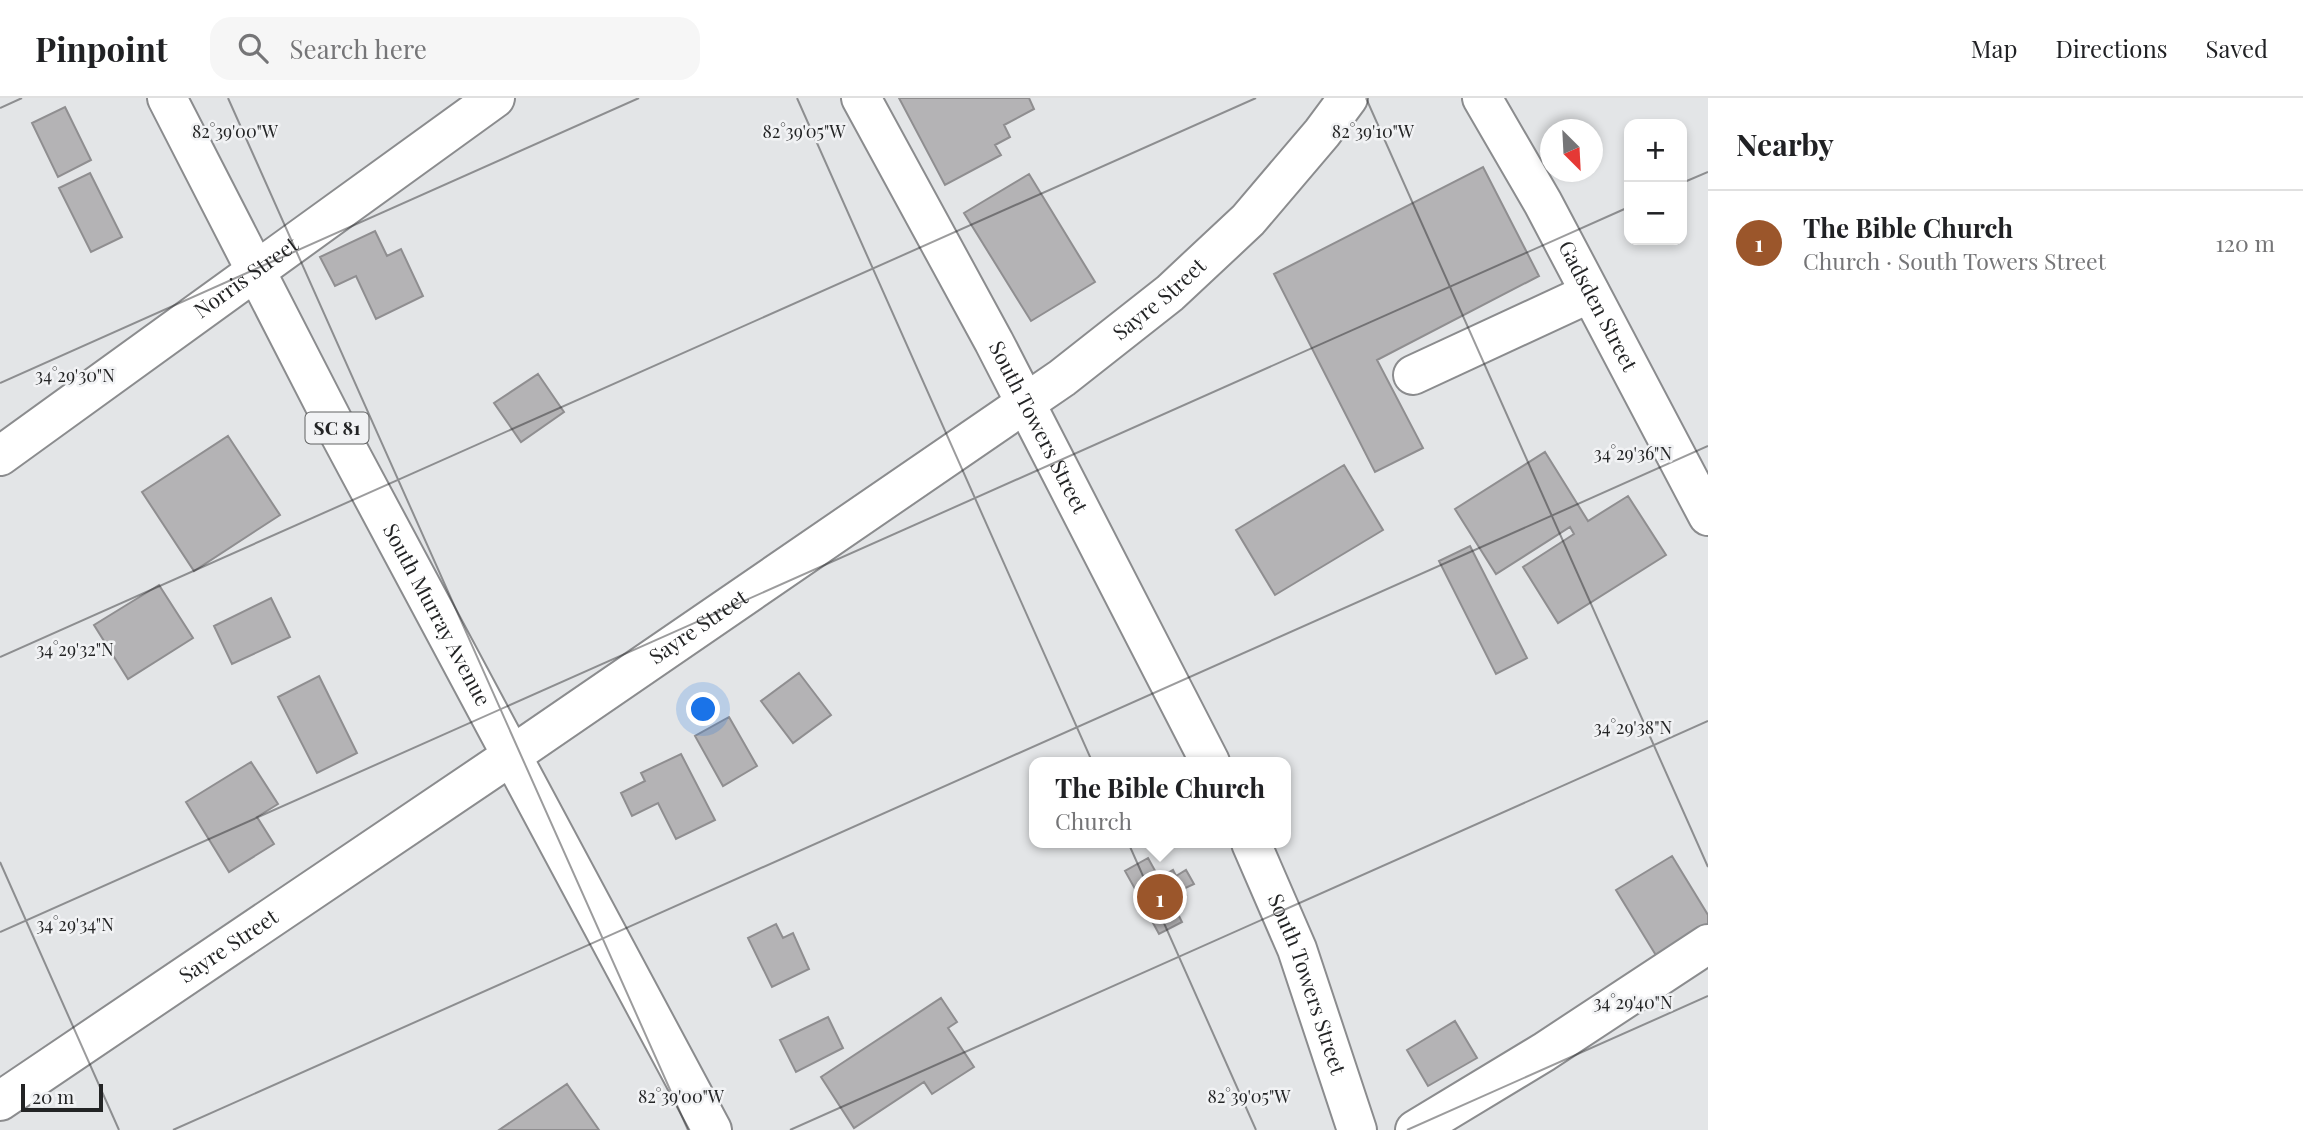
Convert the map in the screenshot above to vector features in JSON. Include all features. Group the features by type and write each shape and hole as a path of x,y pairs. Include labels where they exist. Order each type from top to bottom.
{"main road":[{"name":"South Murray Avenue","path":"167,98 512,756 712,1130"},
{"name":"Norris Street","path":"0,456 495,98"},
{"name":"South Towers Street","path":"861,98 1025,402 1207,757"},
{"name":"Sayre Street","path":"0,1101 512,756 1062,377 1170,293 1248,220 1348,98"},
{"name":"Gadsden Street","path":"1482,98 1543,203 1708,516"},
{"path":"1413,375 1590,293"},
{"name":"South Towers Street","path":"1253,848 1297,949 1357,1130"},
{"path":"1415,1130 1544,1052 1708,944"}],"building":[{"path":"899,98 1029,98 1034,109 1004,125 1010,137 995,145 1001,155 945,185"},
{"path":"65,107 91,160 58,177 32,123"},
{"path":"1483,167 1539,276 1377,360 1423,448 1375,472 1274,274"},
{"path":"90,173 122,237 91,252 59,188"},
{"path":"1029,174 1095,282 1031,321 964,213"},
{"path":"375,231 387,256 401,249 423,296 376,319 356,276 335,286 320,257"},
{"path":"538,374 564,412 521,442 494,403"},
{"path":"228,436 280,515 194,571 142,492"},
{"path":"1545,452 1588,521 1628,496 1666,555 1558,623 1523,567 1574,534 1570,527 1496,574 1455,509"},
{"path":"1344,465 1383,530 1275,595 1236,530"},
{"path":"1470,546 1527,658 1496,674 1439,561"},
{"path":"159,585 193,638 128,679 94,625"},
{"path":"271,598 290,637 232,664 214,626"},
{"path":"799,673 831,715 793,743 761,701"},
{"path":"319,676 357,753 317,773 278,697"},
{"path":"729,717 757,766 723,786 695,736"},
{"path":"681,754 715,820 676,839 658,803 632,816 621,793 645,781 641,773"},
{"path":"251,762 278,804 257,817 274,844 229,872 186,802"},
{"path":"1672,856 1708,915 1708,926 1657,957 1616,890"},
{"path":"1148,858 1159,878 1173,870 1176,876 1186,870 1194,884 1183,889 1186,895 1172,902 1182,922 1159,934 1146,910 1142,911 1135,898 1139,896 1125,871"},
{"path":"776,924 783,938 793,933 809,969 772,987 748,938"},
{"path":"941,998 957,1022 948,1028 974,1067 932,1094 924,1082 854,1128 821,1077"},
{"path":"828,1017 843,1048 796,1072 780,1040"},
{"path":"1455,1021 1477,1058 1428,1086 1407,1050"},
{"path":"567,1084 599,1130 499,1130"}],"place":[{"name":"The Bible Church","path":"1160,897"}]}
